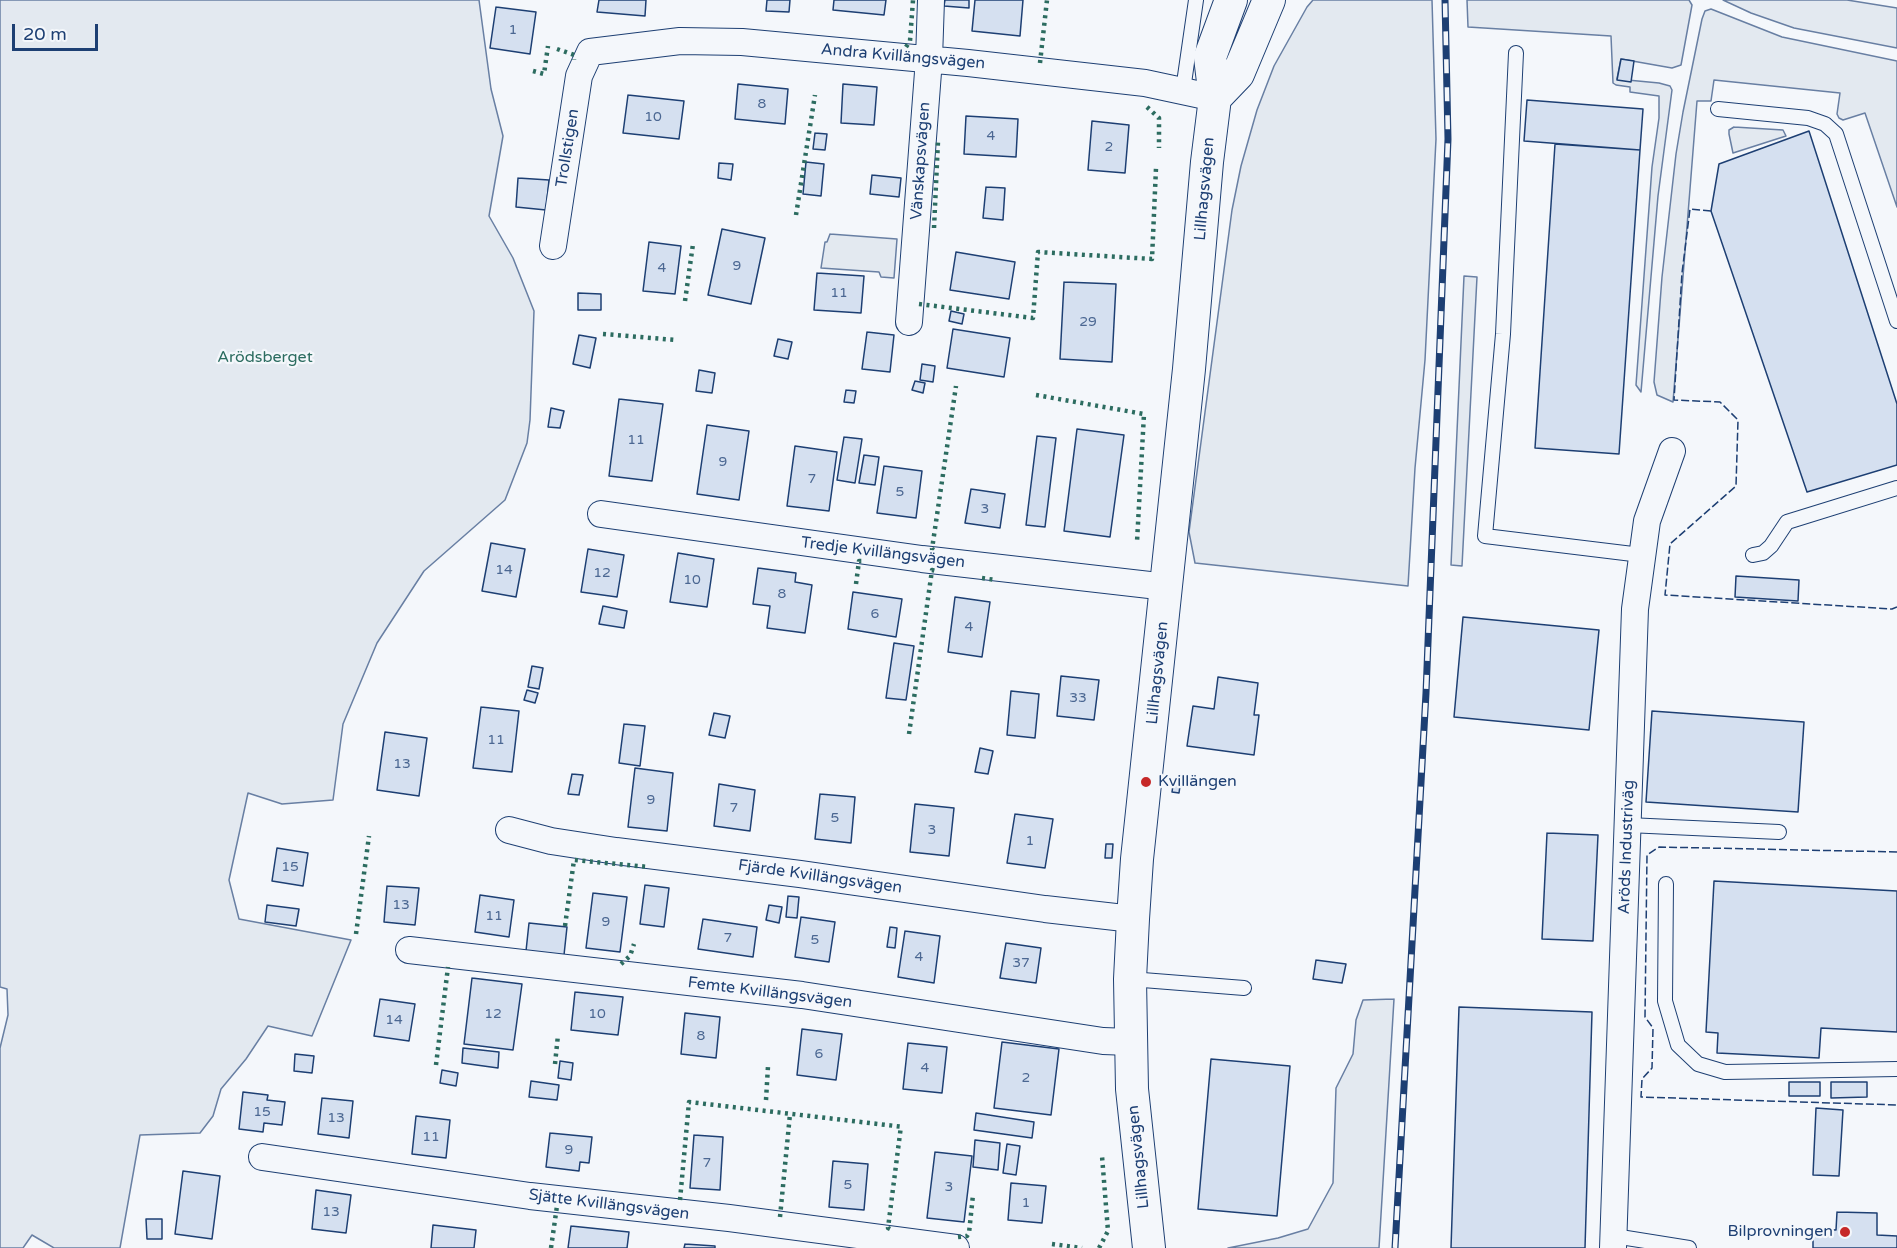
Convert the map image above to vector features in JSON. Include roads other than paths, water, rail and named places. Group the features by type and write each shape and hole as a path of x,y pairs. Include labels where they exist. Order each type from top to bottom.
{"street":[{"name":"Vänskapsvägen","path":"909,322 931,0"},
{"name":"Lillhagsvägen","path":"1149,1248 1132,1089 1130,979 1133,919 1137,859 1192,340 1206,162 1215,98 1210,57 1231,0"},
{"path":"1215,98 1238,74 1269,1"},
{"name":"Andra Kvillängsvägen","path":"590,52 691,41 742,42 928,59 1145,83 1215,98"},
{"name":"Trollstigen","path":"553,246 579,76 590,52"},
{"name":"Aröds Industriväg","path":"1614,1242 1635,609 1647,521 1672,451"},
{"name":"Tredje Kvillängsvägen","path":"600,514 922,559 1167,587"},
{"name":"Fjärde Kvillängsvägen","path":"509,830 551,841 616,851 791,872 1045,909 1133,919"},
{"name":"Femte Kvillängsvägen","path":"409,951 802,995 1103,1041 1130,1042"},
{"name":"Sjätte Kvillängsvägen","path":"262,1157 518,1194 729,1218 956,1248"}],"lane":[{"path":"1183,90 1196,0"},
{"path":"1516,53 1503,334 1485,536 1641,555"},
{"path":"1718,109 1808,118 1825,124 1836,134 1897,321"},
{"path":"1753,555 1762,553 1771,546 1787,522 1897,488"},
{"path":"1628,825 1779,832"},
{"path":"1666,884 1665,1001 1678,1045 1698,1064 1725,1072 1897,1069"},
{"path":"1130,979 1244,988"},
{"path":"1614,1242 1689,1248"}],"railway":[{"path":"1395,1248 1426,693 1448,139 1445,0"}],"place":[{"name":"Kvillängen","path":"1146,782"},
{"name":"Bilprovningen","path":"1845,1232"}],"park label":[{"name":"Arödsberget","path":"265,358"}]}
